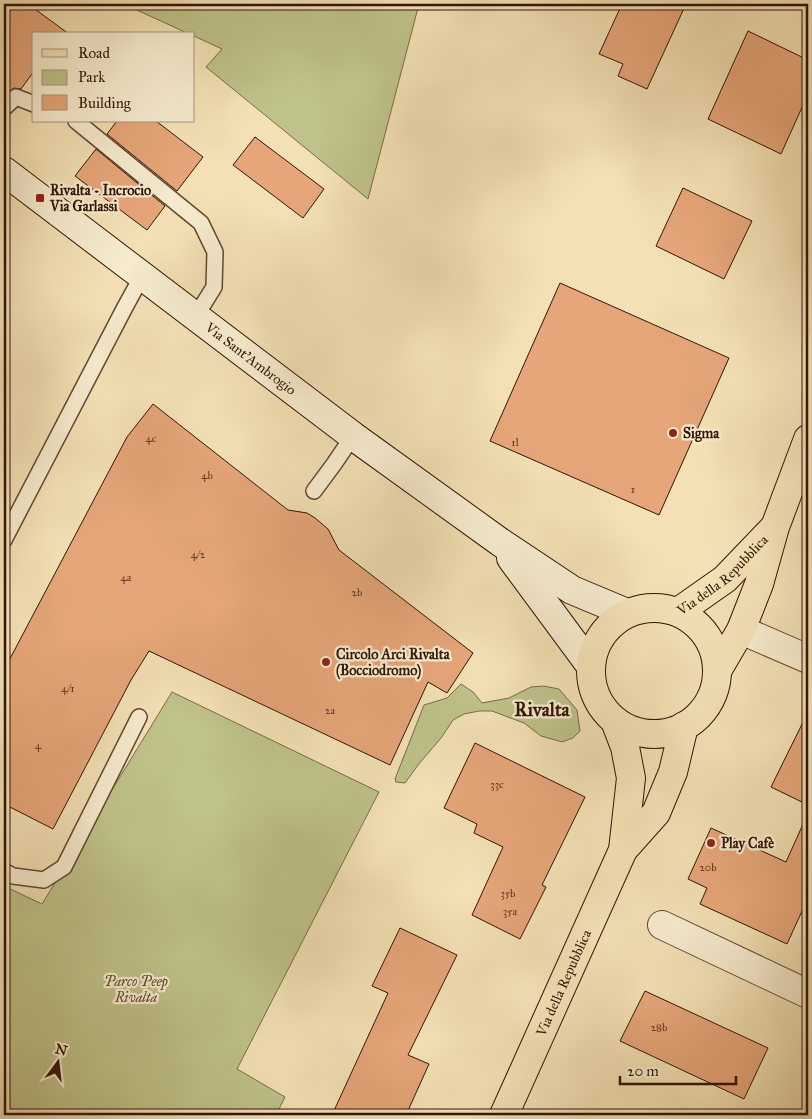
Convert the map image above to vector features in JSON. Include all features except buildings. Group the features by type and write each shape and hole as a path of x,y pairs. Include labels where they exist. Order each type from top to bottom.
{"main road":[{"name":"Via Sant'Ambrogio","path":"4,170 353,436 500,542 572,590 627,613"},
{"name":"Via della Repubblica","path":"627,613 609,626 596,644 590,665 591,680 596,696 603,709 615,721 631,730 649,734 667,732 684,726 698,716 708,703 717,671 741,630 759,584 775,527 808,439"},
{"name":"Via della Repubblica","path":"717,671 714,653 706,636 694,622 678,612 725,580 775,527"},
{"name":"Via Sant'Ambrogio","path":"500,542 590,665"},
{"path":"627,613 644,608 661,608 678,612"},
{"path":"741,630 808,659"},
{"name":"Via della Repubblica","path":"615,721 631,778 623,850"},
{"name":"Via della Repubblica","path":"504,1115 623,850 656,813 673,772 684,726"},
{"path":"662,925 808,994"}],"lane":[{"path":"4,108 16,97 32,103"},
{"path":"77,122 201,223 216,252 214,287 196,316"},
{"path":"4,540 142,276"},
{"path":"314,491 353,436"},
{"path":"4,871 12,876 44,880 64,867 139,717"}],"green space":[{"path":"128,4 419,4 368,199 206,67 222,49 195,36 195,32 185,32"},
{"path":"461,684 473,692 482,703 509,698 531,687 544,686 559,689 577,710 580,731 573,738 562,742 541,736 524,723 492,711 464,714 453,720 405,783 396,782 395,779 424,705 447,698"},
{"name":"Parco Peep Rivalta","path":"172,692 379,792 237,1069 285,1097 276,1115 4,1115 4,886 42,904"}],"place":[{"name":"Rivalta - Incrocio Via Garlassi","path":"40,198"},
{"name":"Sigma","path":"673,433"},
{"name":"Circolo Arci Rivalta (Bocciodromo)","path":"326,662"},
{"name":"Play Cafè","path":"711,843"}],"district":[{"name":"Rivalta","path":"542,709"}]}
